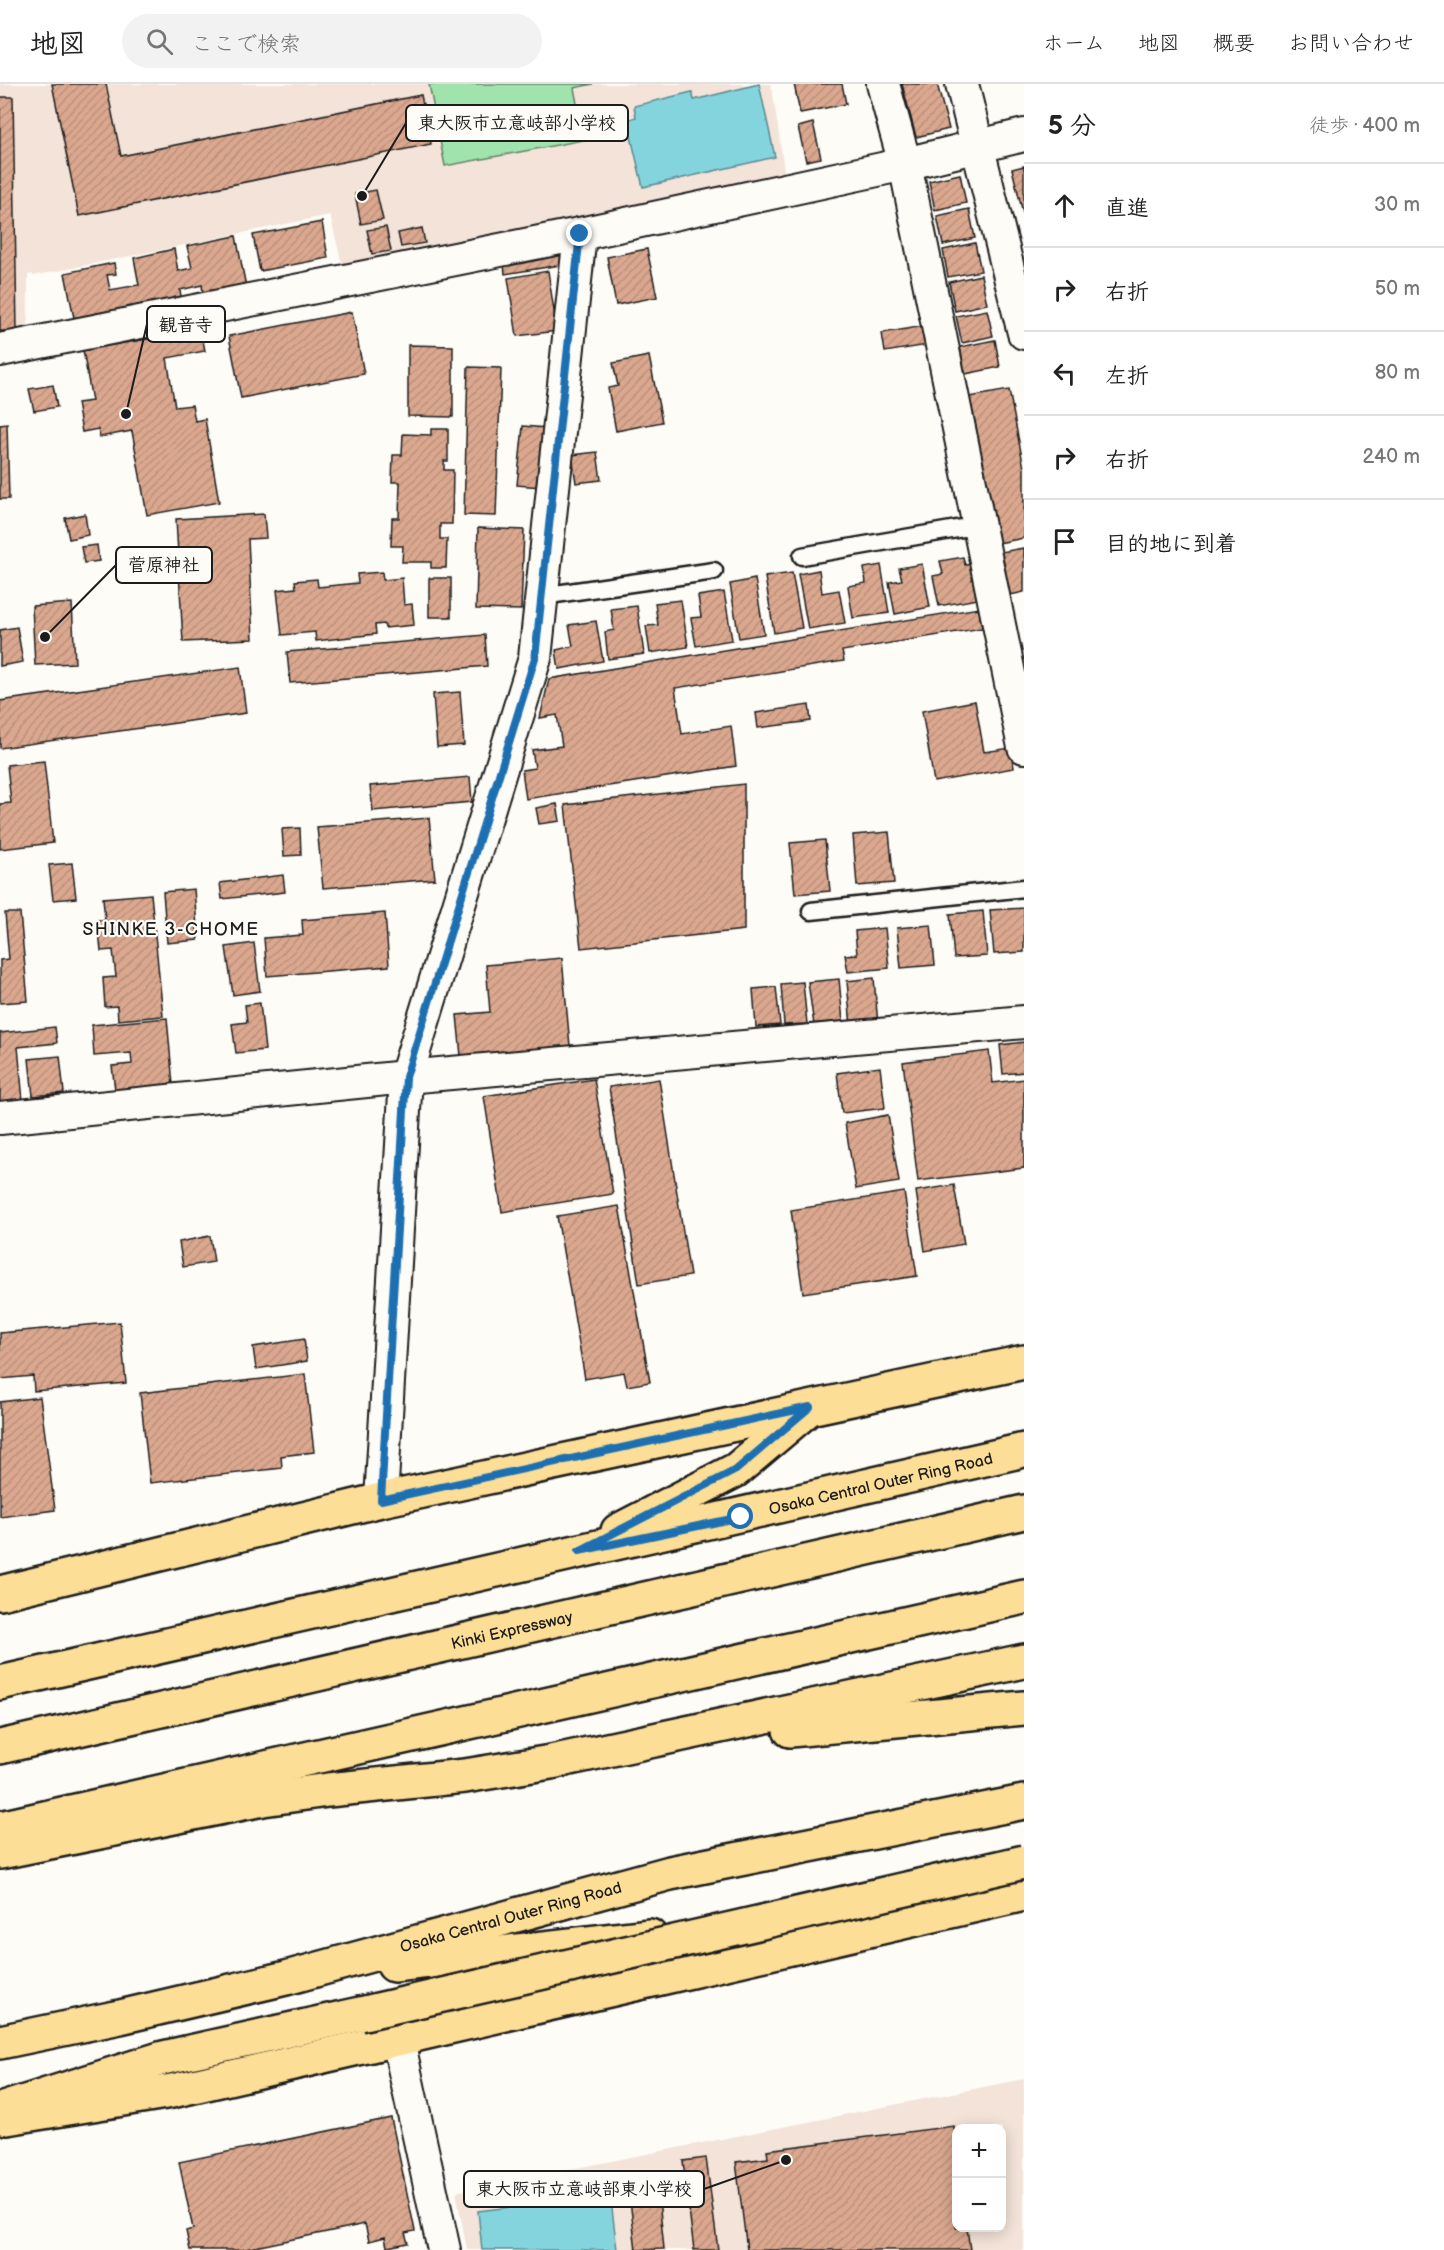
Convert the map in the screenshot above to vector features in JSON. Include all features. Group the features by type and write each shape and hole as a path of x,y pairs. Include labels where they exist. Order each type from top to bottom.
{"main road":[{"path":"0,1593 381,1500 1024,1362"},
{"path":"579,1551 736,1470 810,1407"},
{"name":"Osaka Central Outer Ring Road","path":"0,1683 579,1551 741,1517 1024,1450"},
{"path":"948,1528 1024,1506"},
{"name":"Kinki Expressway","path":"0,1747 1024,1512"},
{"path":"0,1828 1024,1597"},
{"path":"0,1852 263,1799 504,1771 646,1744 1024,1661"},
{"path":"646,1744 1024,1708"},
{"name":"Osaka Central Outer Ring Road","path":"0,2042 120,2017 286,1978 670,1873 1024,1802"},
{"path":"0,2110 164,2058 1024,1862"},
{"path":"286,1978 898,1909 1024,1892"},
{"path":"0,2120 172,2091 1024,1892"}],"street":[{"path":"882,84 905,164 1024,747"},
{"path":"963,84 1024,333"},
{"path":"0,350 580,234 905,164 1024,135"},
{"path":"381,1500 406,1077 535,658 580,234"},
{"path":"0,1118 406,1077 1024,1022"},
{"path":"398,2040 444,2250"}],"lane":[{"path":"802,556 980,525"},
{"path":"542,596 714,571"},
{"path":"811,910 1024,888"}],"shaded area":[{"path":"0,84 770,84 785,177 343,268 330,215 33,276 33,274 28,275 28,337 0,344"},
{"path":"1024,2079 1024,2250 467,2250 456,2192"}],"green space":[{"path":"429,84 593,84 574,88 584,140 445,166"}],"water":[{"path":"759,84 775,157 643,187 627,120 636,117 634,106 692,92 694,100"},
{"path":"609,2184 617,2250 482,2250 478,2211 569,2200 568,2189"}],"building":[{"path":"52,84 106,84 121,156 421,95 431,144 79,216"},
{"path":"794,84 842,84 846,104 800,113"},
{"path":"902,84 937,84 949,129 916,137"},
{"path":"0,97 13,97 17,331 0,331"},
{"path":"813,123 821,158 806,161 798,127"},
{"path":"1024,166 1024,213 1023,213 1012,169"},
{"path":"960,174 966,203 935,210 929,181"},
{"path":"376,190 383,220 361,224 355,194"},
{"path":"969,209 975,238 943,245 937,216"},
{"path":"322,222 328,258 260,271 253,235"},
{"path":"386,227 391,251 372,254 367,230"},
{"path":"422,228 425,243 401,247 398,233"},
{"path":"236,236 247,292 204,300 202,285 180,290 182,303 150,310 149,303 74,318 65,273 114,263 116,274 107,275 110,290 139,285 134,258 174,249 178,271 192,268 187,246"},
{"path":"975,243 981,271 948,277 943,250"},
{"path":"647,249 657,297 616,305 607,257"},
{"path":"565,254 566,264 505,274 504,264"},
{"path":"548,271 557,331 517,336 508,278"},
{"path":"981,275 987,304 955,311 949,282"},
{"path":"987,310 993,336 962,343 956,316"},
{"path":"352,312 364,374 241,398 229,336"},
{"path":"924,326 928,345 885,352 882,333"},
{"path":"201,330 205,351 167,358 175,407 192,405 195,421 205,419 219,502 147,515 132,431 100,437 98,429 82,432 77,403 92,401 83,350"},
{"path":"995,340 1000,367 965,374 960,347"},
{"path":"408,345 453,346 453,417 408,416"},
{"path":"649,356 662,422 616,431 608,388 618,386 613,363"},
{"path":"468,367 501,368 496,516 464,515"},
{"path":"53,385 57,407 34,411 29,389"},
{"path":"1009,390 1024,468 1024,538 998,543 969,397"},
{"path":"7,424 9,499 0,499 0,425"},
{"path":"523,426 546,428 541,487 517,485"},
{"path":"431,429 448,429 448,461 444,461 444,470 453,470 452,524 440,524 440,539 447,539 446,568 431,568 431,562 402,562 403,546 391,546 392,518 399,518 400,482 392,482 393,455 402,455 403,434 431,435"},
{"path":"597,452 601,480 576,483 572,455"},
{"path":"85,514 88,535 69,539 65,518"},
{"path":"264,514 266,538 248,539 253,639 183,642 176,519"},
{"path":"478,528 524,530 521,610 476,609"},
{"path":"97,545 99,561 84,563 81,547"},
{"path":"1024,548 1024,592 1010,595 1001,552"},
{"path":"963,557 965,565 971,564 978,599 939,606 933,576 943,574 940,561"},
{"path":"922,564 930,607 895,614 889,582 902,580 899,568"},
{"path":"881,565 889,613 853,618 848,586 866,583 864,568"},
{"path":"819,570 822,593 839,590 845,623 808,629 798,574"},
{"path":"382,572 383,580 402,578 404,605 412,604 414,625 385,628 384,624 375,625 376,634 316,641 315,632 282,635 277,590 296,588 295,581 317,579 318,587 358,583 357,574"},
{"path":"792,573 802,628 774,633 765,577"},
{"path":"429,578 451,578 451,617 429,617"},
{"path":"755,579 764,634 739,638 730,584"},
{"path":"724,592 732,640 696,646 691,618 701,617 698,596"},
{"path":"681,600 688,647 650,653 646,626 658,625 655,603"},
{"path":"72,603 75,663 35,665 32,606"},
{"path":"637,606 644,654 608,659 605,632 614,630 611,609"},
{"path":"979,608 982,628 842,651 844,661 675,688 682,734 731,726 736,766 526,799 522,770 535,768 532,750 562,746 557,715 540,718 549,679"},
{"path":"596,621 603,661 559,669 556,650 573,646 569,625"},
{"path":"17,627 23,662 0,666 0,630"},
{"path":"485,635 487,666 290,683 287,652"},
{"path":"240,667 246,713 0,748 0,701"},
{"path":"460,692 464,745 437,747 433,694"},
{"path":"975,701 984,752 1011,748 1014,768 934,782 922,711"},
{"path":"809,705 811,721 758,728 756,713"},
{"path":"44,761 53,843 0,849 0,804 11,803 7,765"},
{"path":"470,777 472,802 373,811 370,786"},
{"path":"744,784 744,930 581,948 565,805"},
{"path":"557,804 560,821 539,824 536,808"},
{"path":"429,818 435,879 323,888 317,827"},
{"path":"300,828 301,855 284,856 282,829"},
{"path":"889,832 894,883 857,886 853,835"},
{"path":"825,840 830,891 795,894 790,843"},
{"path":"72,863 76,898 53,900 49,865"},
{"path":"283,875 285,892 222,899 220,883"},
{"path":"194,889 198,940 167,943 163,892"},
{"path":"151,894 163,1016 118,1020 117,1006 105,1007 103,978 116,977 113,950 101,951 98,920 105,920 103,898"},
{"path":"1024,908 1024,952 994,954 990,910"},
{"path":"983,911 987,956 954,958 950,914"},
{"path":"5,913 20,913 28,1001 0,1003 0,960 9,959"},
{"path":"385,913 389,966 267,976 264,938 303,935 302,920"},
{"path":"931,925 935,965 901,968 897,928"},
{"path":"885,928 889,968 848,972 845,955 857,954 855,931"},
{"path":"254,943 260,991 233,995 226,947"},
{"path":"562,958 570,1046 461,1056 457,1015 490,1012 486,965"},
{"path":"874,978 878,1025 851,1027 847,981"},
{"path":"839,979 843,1022 814,1025 808,982"},
{"path":"803,982 807,1024 784,1025 781,984"},
{"path":"776,987 780,1025 756,1027 753,989"},
{"path":"260,1003 265,1050 236,1053 232,1024 247,1022 245,1005"},
{"path":"167,1018 173,1085 115,1090 112,1066 132,1064 131,1053 94,1056 92,1025"},
{"path":"55,1027 57,1043 18,1047 23,1101 0,1104 0,1033"},
{"path":"1024,1042 1024,1072 1003,1074 1000,1045"},
{"path":"989,1051 993,1083 1024,1079 1024,1168 918,1181 903,1062"},
{"path":"60,1056 64,1093 33,1096 29,1059"},
{"path":"880,1067 885,1108 842,1113 837,1073"},
{"path":"594,1079 613,1194 502,1212 484,1096"},
{"path":"659,1079 690,1276 639,1284 609,1087"},
{"path":"888,1115 899,1182 856,1189 845,1123"},
{"path":"954,1185 964,1244 925,1251 916,1191"},
{"path":"904,1192 917,1276 803,1293 791,1210"},
{"path":"619,1206 650,1382 627,1386 624,1372 585,1379 557,1216"},
{"path":"210,1236 214,1262 183,1267 179,1242"},
{"path":"120,1322 126,1383 34,1391 33,1376 0,1379 0,1333"},
{"path":"304,1339 307,1361 256,1369 253,1347"},
{"path":"305,1374 314,1452 281,1456 282,1468 150,1483 140,1393"},
{"path":"40,1397 55,1510 0,1517 0,1402"},
{"path":"391,2118 415,2231 405,2233 408,2243 387,2247 385,2237 369,2241 365,2224 241,2250 190,2250 186,2231 193,2229 179,2162"},
{"path":"952,2126 952,2232 968,2232 970,2250 747,2250 736,2162 768,2158 767,2150"},
{"path":"706,2158 718,2250 694,2250 683,2161"},
{"path":"657,2180 664,2249 636,2250 628,2184"}],"place":[{"name":"東大阪市立意岐部小学校","path":"362,196"},
{"name":"観音寺","path":"126,414"},
{"name":"菅原神社","path":"45,637"},
{"name":"東大阪市立意岐部東小学校","path":"786,2160"}],"district":[{"name":"SHINKE 3-CHOME","path":"171,929"}],"route":[{"path":"580,234 535,658 406,1077 381,1500 810,1407 736,1470 579,1551 741,1517"}]}
